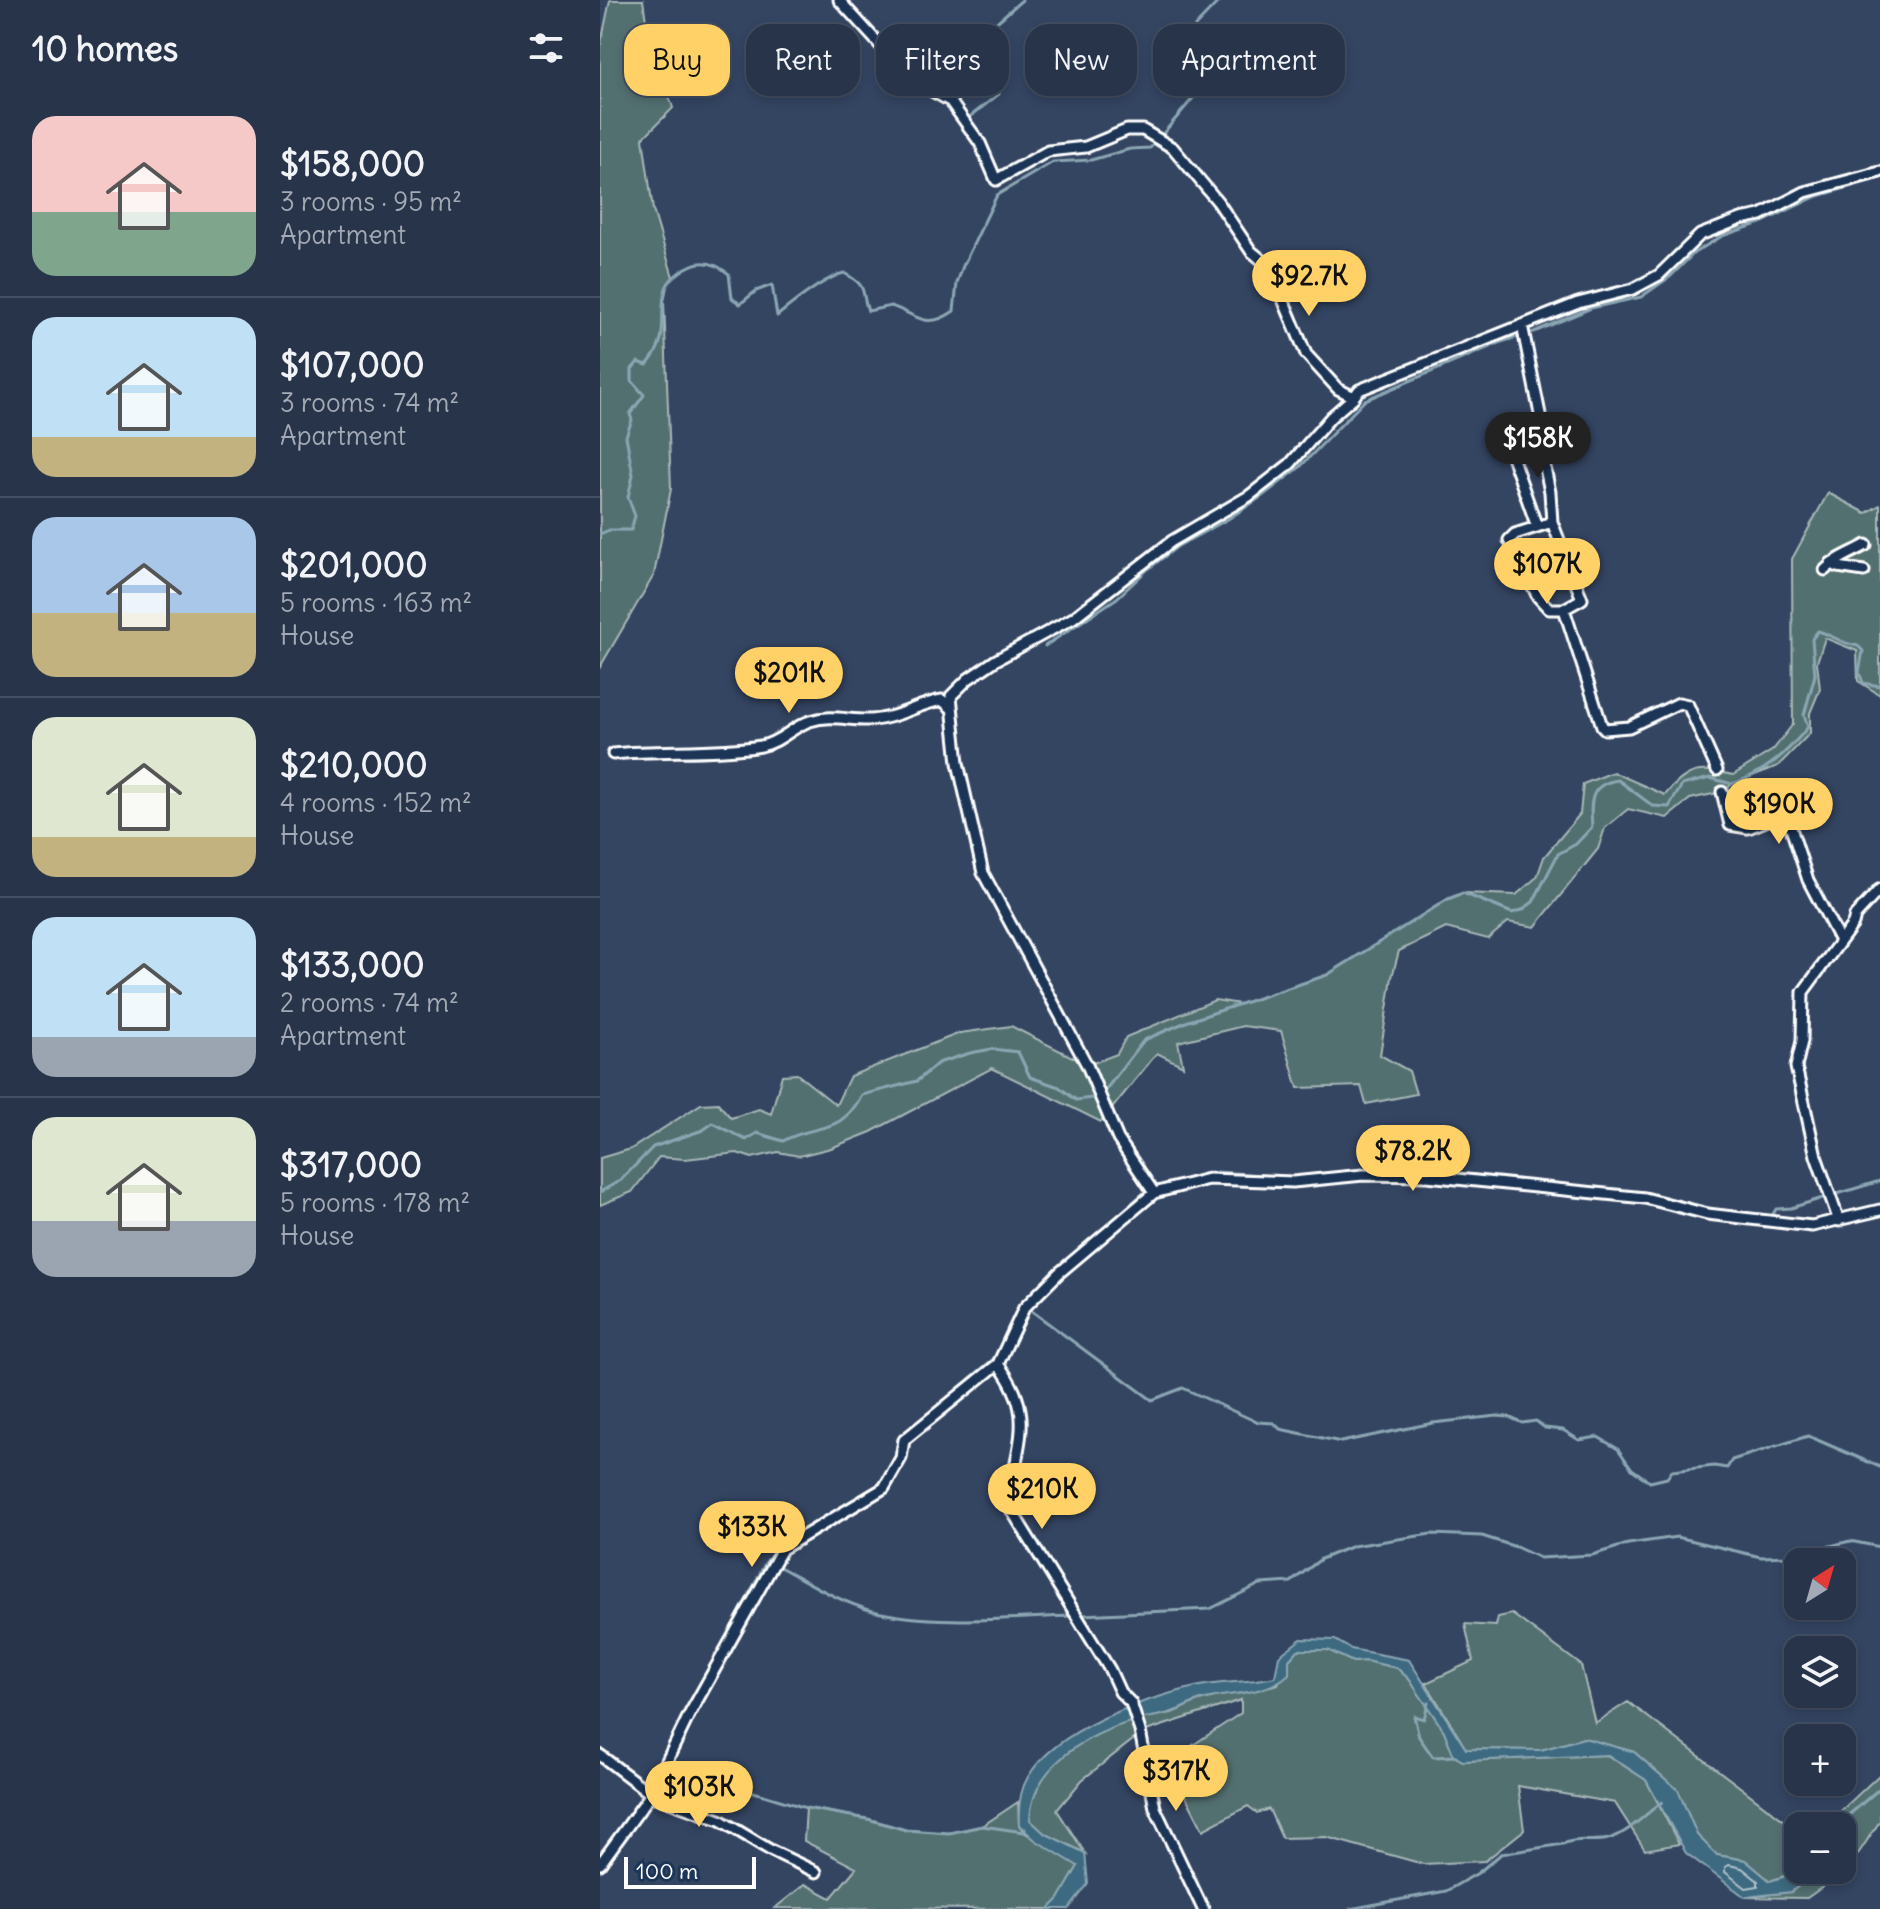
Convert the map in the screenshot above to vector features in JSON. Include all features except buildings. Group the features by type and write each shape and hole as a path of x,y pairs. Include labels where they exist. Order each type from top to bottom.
{"street":[{"path":"839,0 912,80 950,101 980,143 996,180 1048,151 1086,147 1127,130 1143,130 1173,148 1218,202 1251,251 1269,266 1306,354 1338,389 1354,397"},
{"path":"1154,1193 1118,1139 1087,1065 983,873 958,763 951,696 968,679 1073,618 1172,541 1222,514 1271,480 1359,390 1578,303 1633,289 1659,275 1700,235 1741,219 1761,215 1805,192 1880,172"},
{"path":"1522,325 1545,439 1541,448 1550,492 1552,522 1582,599 1564,609 1549,609 1538,597 1509,540 1515,534 1552,522"},
{"path":"1508,445 1537,527"},
{"path":"1864,571 1828,566 1866,545"},
{"path":"1564,609 1605,729 1629,727 1679,703 1688,705 1717,770"},
{"path":"613,754 764,745 780,741 806,723 830,716 872,720 942,700 950,707"},
{"path":"1722,792 1730,825 1740,829 1786,813 1808,880 1840,941"},
{"path":"1839,1221 1816,1156 1796,1067 1802,1041 1803,992 1853,924 1855,916 1880,889"},
{"path":"600,1864 651,1794 689,1715 782,1549 884,1488 901,1458 904,1440 998,1364 1024,1308 1154,1193 1208,1179 1293,1182 1363,1175 1427,1176 1645,1198 1707,1214 1812,1226 1880,1210"},
{"path":"998,1364 1018,1395 1021,1421 1021,1445 1011,1494 1012,1511 1103,1657 1120,1692 1131,1703 1155,1808 1203,1909"},
{"path":"600,1755 651,1794 720,1820 770,1850 816,1872"}],"green space":[{"path":"610,0 643,0 646,24 624,24 624,96 669,96 673,108 643,138 653,210 673,277 667,286 664,301 671,489 654,575 600,667 600,48"},
{"path":"1828,493 1866,513 1880,505 1880,695 1858,681 1857,651 1825,638 1817,662 1820,689 1810,713 1810,733 1778,766 1732,784 1722,792 1690,799 1667,818 1628,809 1605,828 1598,849 1535,927 1508,922 1488,939 1446,928 1399,951 1380,1055 1409,1071 1416,1094 1366,1104 1361,1086 1298,1088 1281,1031 1243,1026 1178,1042 1183,1066 1157,1053 1101,1122 992,1068 871,1132 831,1148 799,1156 778,1152 752,1158 737,1153 685,1159 659,1157 632,1192 600,1205 600,1158 631,1149 701,1104 718,1103 731,1118 759,1109 771,1114 782,1075 797,1074 836,1105 850,1076 960,1033 1011,1026 1088,1065 1117,1054 1126,1037 1215,1000 1240,1004 1327,975 1448,899 1463,893 1516,895 1537,877 1544,857 1580,814 1583,784 1613,772 1665,795 1681,779 1695,772 1733,775 1773,750 1793,724 1792,559"},
{"path":"1512,1614 1581,1665 1595,1723 1628,1702 1784,1820 1784,1876 1770,1881 1745,1860 1717,1855 1697,1835 1678,1790 1634,1752 1584,1738 1541,1750 1466,1749 1426,1683 1473,1661 1465,1624 1496,1626 1498,1617"},
{"path":"1298,1650 1328,1650 1353,1662 1366,1661 1397,1668 1409,1679 1444,1731 1454,1756 1463,1761 1607,1755 1646,1780 1679,1844 1645,1850 1615,1803 1518,1786 1524,1830 1485,1861 1423,1864 1326,1837 1282,1838 1269,1809 1257,1813 1248,1806 1203,1830 1180,1785 1199,1773 1187,1749 1241,1713 1241,1700 1143,1732 1082,1780 1057,1810 1085,1853 1044,1833 1030,1820 1040,1783 1051,1768 1081,1743 1134,1720 1171,1713 1209,1698 1278,1684 1289,1660"},
{"path":"1880,1774 1880,1821 1856,1857 1856,1812 1840,1812"},
{"path":"1018,1802 1019,1825 1024,1832 1078,1866 1059,1899 1049,1909 775,1908 805,1884 831,1898 856,1868 804,1841 806,1808 868,1819 906,1830 949,1833 982,1826"},
{"path":"1801,1884 1827,1884 1807,1898 1745,1897 1791,1892"}],"water":[{"path":"1301,1639 1335,1640 1351,1649 1409,1660 1466,1749 1541,1750 1584,1738 1634,1752 1678,1790 1697,1835 1717,1855 1745,1860 1770,1881 1784,1877 1784,1884 1801,1884 1791,1892 1745,1897 1686,1853 1646,1780 1608,1755 1463,1761 1454,1756 1444,1731 1409,1679 1397,1668 1366,1661 1353,1662 1328,1650 1298,1650 1289,1660 1289,1674 1280,1681 1247,1692 1201,1700 1167,1714 1113,1728 1079,1745 1051,1769 1033,1801 1030,1820 1044,1833 1085,1853 1088,1884 1069,1909 1049,1909 1059,1899 1078,1866 1035,1840 1019,1825 1023,1788 1041,1760 1059,1744 1102,1718 1151,1699 1205,1685 1275,1677 1279,1656"}],"waterway":[{"path":"967,119 999,94 996,62 981,33 985,23 991,27 1022,0"},
{"path":"1161,136 1205,84 1197,62 1195,26 1220,0"},
{"path":"600,534 609,530 631,530 635,516 628,497 633,475 626,436 632,420 630,414 644,395 632,381 632,369 638,362 647,365 655,355 662,336 666,288 680,272 700,263 719,267 729,274 732,298 740,304 756,291 772,285 777,316 818,285 844,273 860,285 868,311 891,306 928,321 936,320 954,311 957,283 963,266 997,195 1053,162 1091,160 1130,149 1150,148 1156,142"},
{"path":"1045,646 1117,598 1178,546 1261,497 1300,467 1365,400 1501,342 1591,308 1641,297 1671,276 1694,253 1722,236 1763,222 1815,197 1880,178"},
{"path":"600,1192 621,1180 653,1147 703,1130 713,1123 746,1140 757,1133 783,1141 836,1123 845,1117 862,1095 917,1081 938,1063 970,1053 992,1049 1018,1052 1030,1077 1059,1087 1076,1100 1100,1097 1144,1040 1186,1022 1327,975 1448,899 1463,893 1512,913 1522,910 1533,902 1558,854 1576,844 1592,827 1593,796 1608,782 1618,780 1653,806 1669,807 1682,785 1710,778 1732,784 1765,768 1808,727 1804,715 1815,675 1812,639 1818,631 1858,646 1863,651 1859,672 1863,683 1880,686"},
{"path":"1154,1187 1217,1172 1291,1177 1379,1168 1424,1172"},
{"path":"1459,1175 1635,1192"},
{"path":"1834,1195 1880,1181"},
{"path":"1072,1256 1147,1190"},
{"path":"1646,1194 1714,1209 1772,1216 1776,1209 1791,1208 1826,1197"},
{"path":"1029,1309 1152,1400 1183,1388 1257,1422 1274,1423 1280,1429 1341,1442 1433,1423 1497,1416 1522,1423 1536,1421 1545,1428 1563,1430 1579,1440 1598,1437 1618,1449 1632,1469 1650,1482 1667,1478 1672,1471 1714,1466 1727,1468 1732,1460 1808,1436 1880,1467"},
{"path":"897,1455 898,1439 997,1356"},
{"path":"873,1490 884,1479"},
{"path":"1081,1615 1210,1609 1260,1584 1291,1582 1321,1559 1353,1546 1431,1534 1482,1536 1540,1558 1592,1555 1628,1544 1677,1537 1761,1557 1791,1556 1850,1541 1880,1547"},
{"path":"719,1652 766,1562 780,1545"},
{"path":"778,1566 848,1602 896,1616 971,1620 1071,1616"},
{"path":"1428,1703 1424,1719 1414,1716 1419,1737 1433,1757 1456,1756"},
{"path":"649,1786 672,1740"},
{"path":"1852,1812 1880,1788"},
{"path":"667,1797 682,1792 695,1795 744,1789 806,1808 868,1819 906,1830 949,1833 982,1826 1024,1832 1025,1829"},
{"path":"614,1838 644,1792"},
{"path":"1350,1909 1446,1891 1478,1873 1501,1854 1573,1841 1608,1839 1629,1828 1662,1802"}]}
